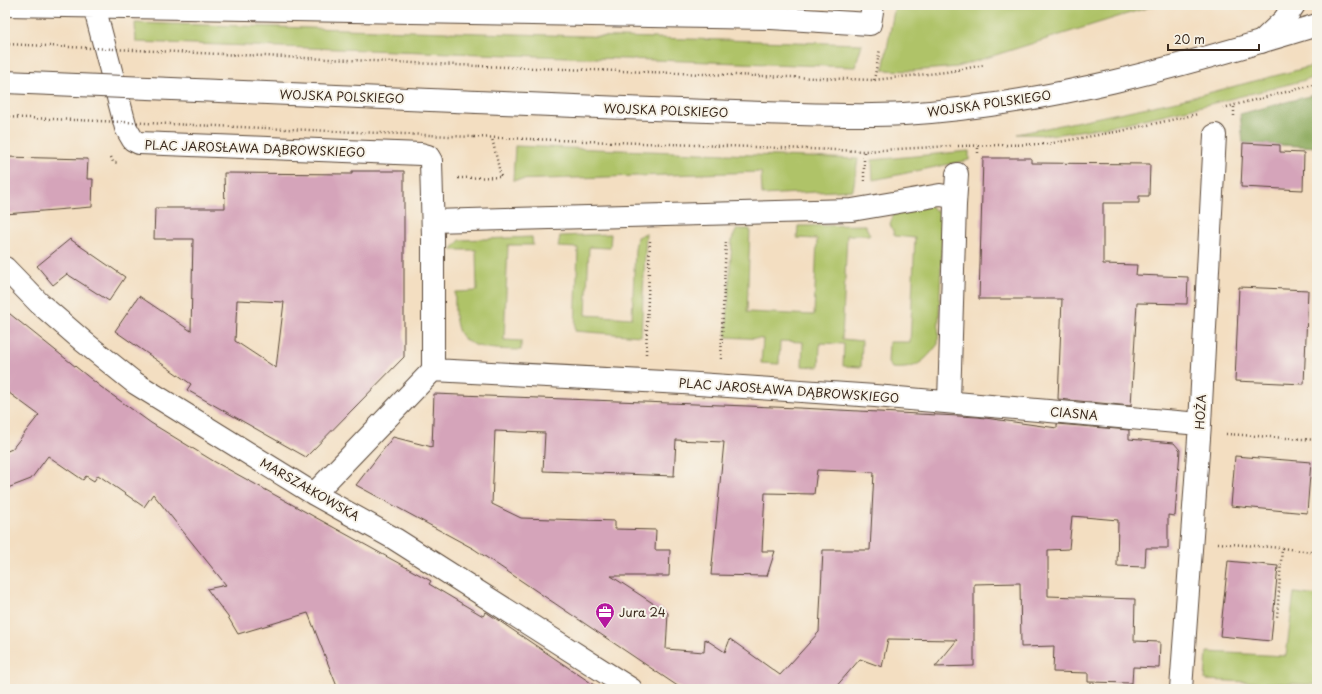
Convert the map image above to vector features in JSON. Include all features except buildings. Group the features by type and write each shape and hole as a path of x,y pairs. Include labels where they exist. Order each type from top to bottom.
{"street":[{"path":"5,5 341,8 771,18 872,14"},
{"path":"1261,42 1280,25 1294,5"},
{"name":"PLAC JAROSŁAWA DĄBROWSKIEGO","path":"94,6 126,128 133,140 146,145 421,154 428,156 431,161 433,179 433,370 645,380 949,401"},
{"name":"WOJSKA POLSKIEGO","path":"5,82 700,111 845,115 902,114 958,109 1023,100 1159,69 1261,42 1317,24"},
{"name":"HOŻA","path":"1180,689 1200,424 1215,135"},
{"path":"949,401 957,174"},
{"path":"433,221 852,210 940,195 952,197 955,206"},
{"name":"MARSZAŁKOWSKA","path":"5,268 39,303 84,342 135,382 314,494 402,543 631,689"},
{"path":"314,494 433,370"},
{"name":"CIASNA","path":"949,401 1200,424"}],"path":[{"path":"5,44 479,66 874,80 946,72 984,65"},
{"path":"874,80 877,62"},
{"path":"1220,109 1317,84"},
{"path":"5,117 492,138 864,151 978,144 1047,144 1121,131 1200,113"},
{"path":"433,179 501,177 492,138"},
{"path":"978,144 978,158"},
{"path":"864,151 864,171"},
{"path":"720,385 726,234"},
{"path":"645,380 651,236"},
{"path":"1224,434 1317,440"},
{"path":"1216,543 1282,548 1317,553"},
{"path":"1277,617 1282,548"}],"green space":[{"path":"895,5 1156,5 957,67 911,71 883,70"},
{"path":"135,23 862,44 855,67 136,42"},
{"path":"1317,65 1317,77 1206,105 1117,125 1053,135 1017,134 1177,101"},
{"path":"1317,94 1317,147 1243,143 1240,114"},
{"path":"515,146 858,159 853,190 762,195 761,172 513,180"},
{"path":"969,151 969,160 873,180 872,160"},
{"path":"930,206 943,216 938,344 919,364 907,368 892,368 888,363 889,342 910,342 915,238 895,236 890,224 894,214 906,210"},
{"path":"865,225 870,235 847,235 842,339 862,341 861,367 843,366 844,344 820,343 819,367 802,366 803,342 780,341 779,364 761,363 763,339 726,337 732,239 737,229 750,229 747,312 814,315 817,239 797,238 798,226"},
{"path":"646,233 641,336 575,331 578,248 558,247 560,236 611,234 610,248 589,247 586,315 632,318 635,249 637,237"},
{"path":"532,237 533,245 508,245 504,340 521,341 521,350 494,349 474,345 466,341 460,334 456,322 455,292 477,291 476,250 451,250 460,240"},
{"path":"1294,593 1317,596 1317,685 1205,680 1207,652 1286,656"}],"place":[{"name":"Jura 24","path":"605,629"}]}
